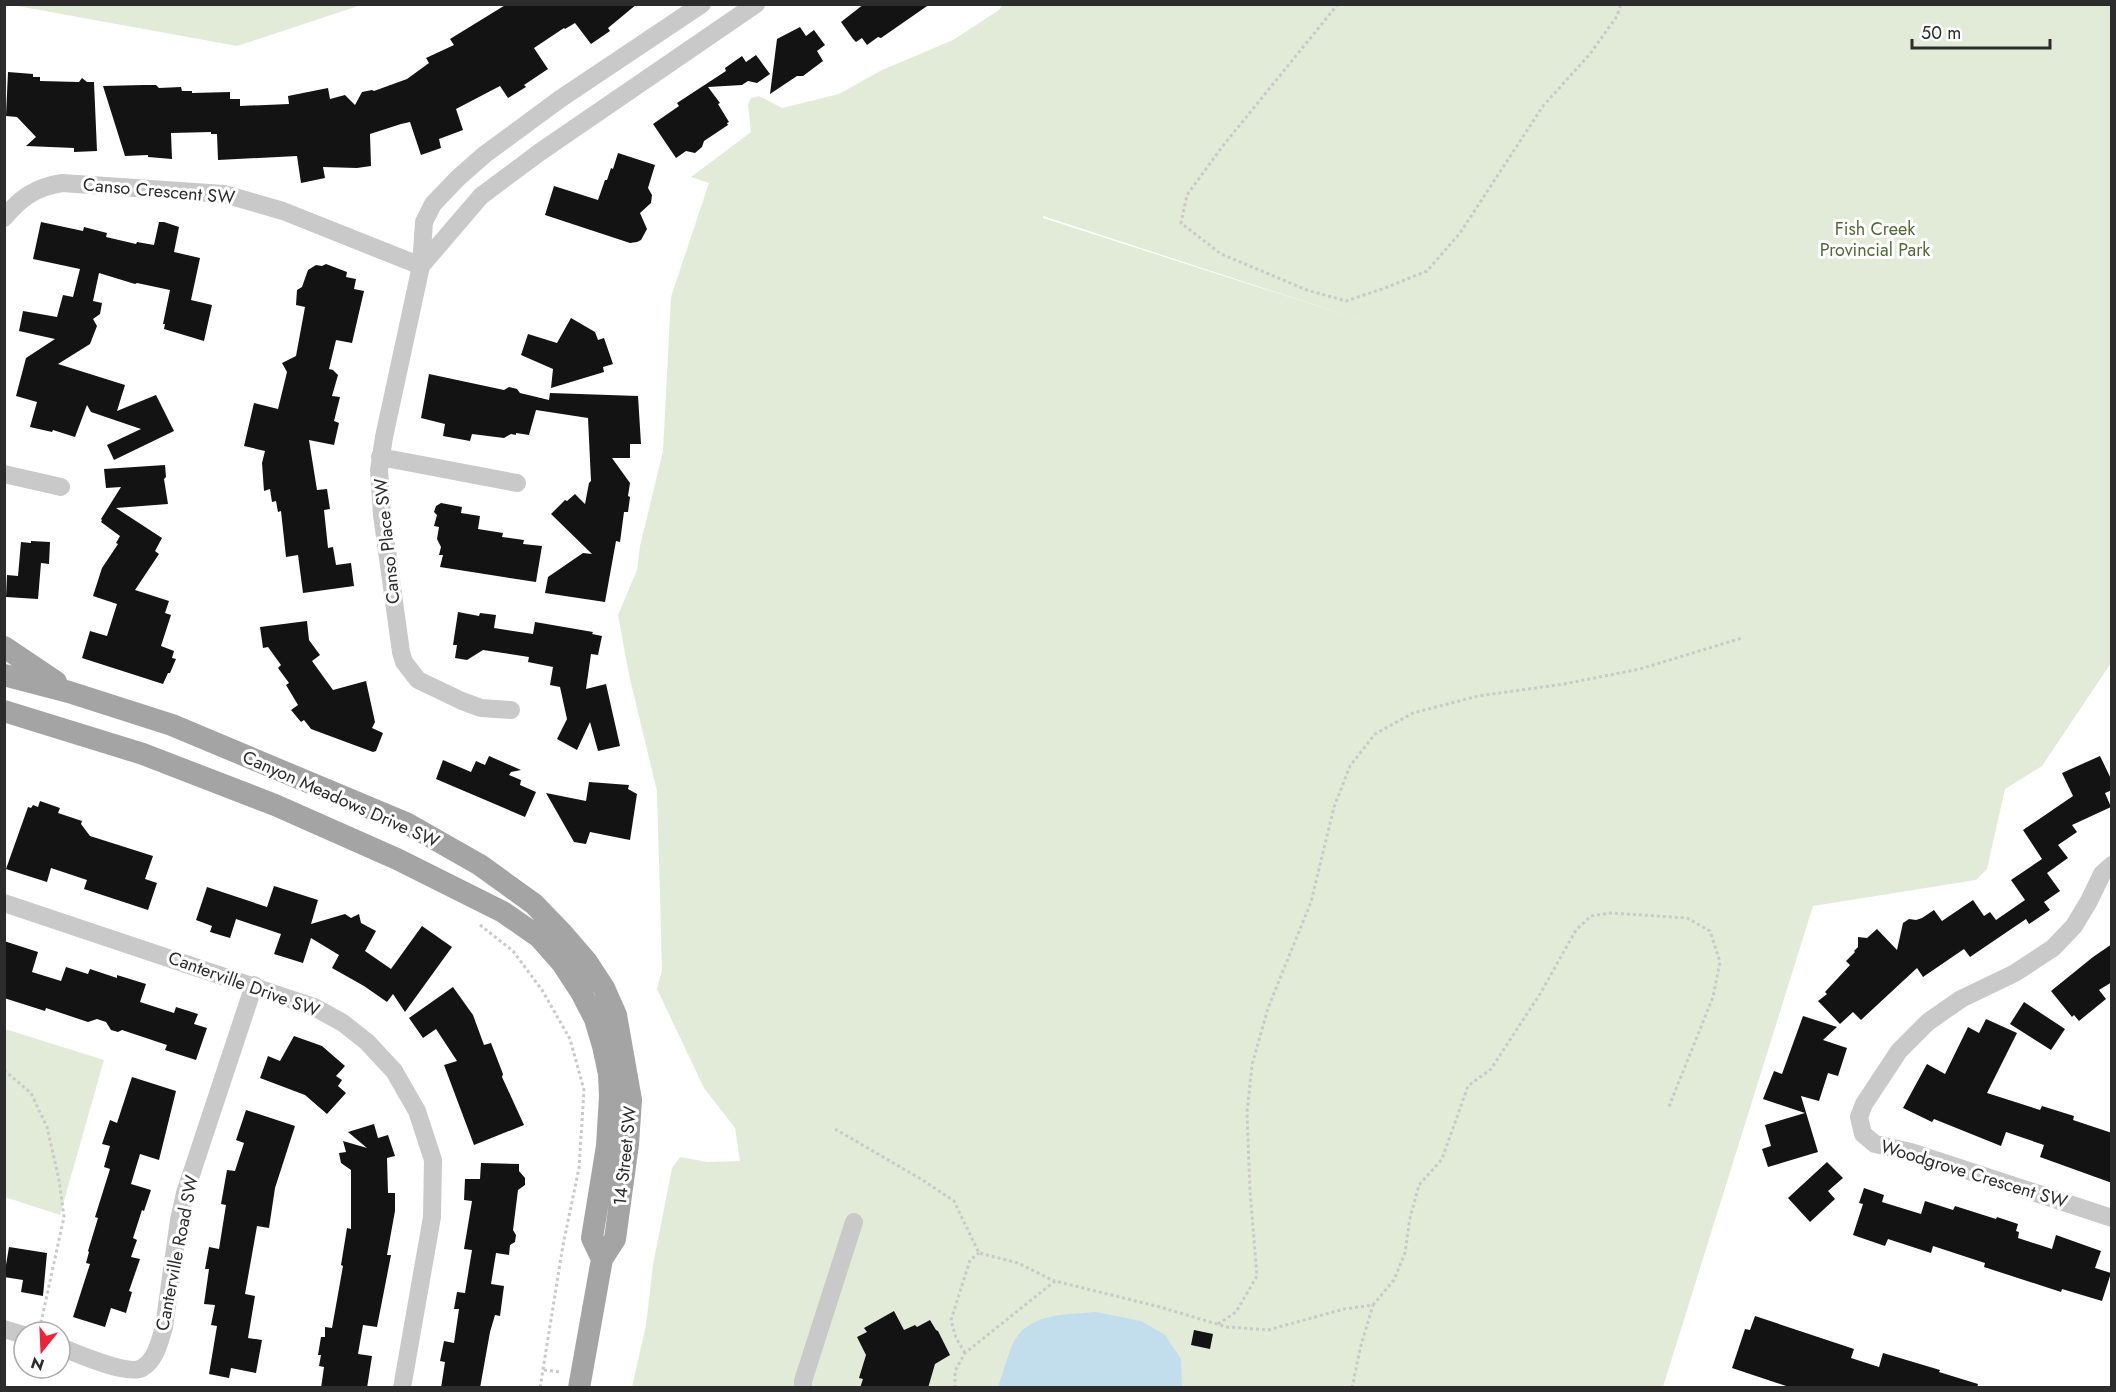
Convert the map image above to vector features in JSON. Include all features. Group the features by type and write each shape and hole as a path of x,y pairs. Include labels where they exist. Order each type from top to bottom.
{"main road":[{"path":"4,647 69,692"},
{"name":"Canyon Meadows Drive SW","path":"4,675 69,692 172,725 408,824 480,865 534,904 587,962 599,980 605,1017"},
{"name":"Canyon Meadows Drive SW","path":"4,711 143,754 275,805 397,859 503,912 539,937 562,963 581,993 605,1017"},
{"name":"14 Street SW","path":"579,1388 602,1259 615,1239 628,1144 631,1100 605,1017"}],"street":[{"name":"Canso Place SW","path":"511,710 481,708 418,680 404,662 401,652 381,515 380,458 421,266 424,222 433,204 484,155 560,99 702,4"},
{"name":"Canso Place SW","path":"421,266 481,196 756,4"},
{"path":"618,62 635,87"},
{"name":"Canso Crescent SW","path":"4,218 30,193 62,183 224,194 284,211 421,266"},
{"path":"380,458 517,483"},
{"path":"4,474 61,487"},
{"name":"Woodgrove Crescent SW","path":"2112,865 2102,874 2074,926 2053,948 2015,973 1961,999 1928,1022 1906,1043 1864,1104 1859,1117 1863,1134 1875,1144 1911,1152 2112,1218"},
{"name":"Canterville Drive SW","path":"4,903 314,1007 343,1023 367,1042 394,1071 417,1111 433,1160 432,1217 402,1388"},
{"name":"Canterville Road SW","path":"72,1351 131,1370 142,1368 154,1355 160,1343 185,1193 254,986"},
{"path":"803,1388 803,1381 854,1222"}],"path":[{"path":"1338,4 1222,147 1187,195 1181,223 1221,254 1307,290 1346,301 1427,271 1460,233 1543,106 1590,54 1617,16 1621,4"},
{"path":"1217,1324 1236,1312 1257,1275 1250,1191 1247,1113 1252,1065 1268,1008 1311,902 1334,807 1350,766 1375,734 1413,713 1478,696 1564,684 1640,669 1742,638"},
{"path":"1352,1388 1360,1349 1373,1305 1394,1280 1405,1253 1410,1218 1419,1185 1442,1159 1468,1086 1491,1069 1540,994 1576,930 1591,916 1611,913 1687,918 1710,932 1720,962 1713,997 1668,1109"},
{"path":"480,925 513,951 542,990 570,1039 584,1090 579,1168 563,1245 540,1388"},
{"path":"4,1070 31,1093 47,1127 59,1180 63,1217 42,1320"},
{"path":"835,1129 954,1201 979,1252 1018,1263 1055,1281 1160,1307 1227,1327 1268,1330 1344,1309 1373,1305"},
{"path":"965,1353 956,1338 951,1320 970,1260 979,1252"},
{"path":"955,1388 955,1371 965,1353 1055,1281"},
{"path":"544,1370 561,1372"}],"green space":[{"path":"361,4 237,46 12,5"},
{"name":"Fish Creek Provincial Park","path":"1002,5 2111,5 2111,663 2042,766 2005,789 1987,869 1976,880 1813,906 1663,1387 632,1387 646,1325 653,1265 672,1168 680,1157 707,1162 740,1161 735,1128 704,1088 657,989 662,970 657,791 629,675 618,615 637,570 640,546 663,451 671,297 709,183 691,177 751,132 748,104 751,98 759,96 782,108 839,94 882,70 953,40 999,10","holes":["1043,216 1361,320 1043,218"]},
{"path":"5,1029 104,1060 60,1215 5,1197"}],"water":[{"path":"1096,1312 1141,1321 1165,1335 1181,1359 1182,1387 998,1387 1013,1343 1028,1326 1049,1317"}],"building":[{"path":"507,4 637,4 608,28 610,31 591,44 575,23 534,48 548,69 508,98 500,86 456,109 463,130 439,139 441,148 421,155 410,122 401,124 370,134 371,166 323,167 325,178 301,183 297,156 218,160 217,134 211,134 211,132 171,133 172,159 148,157 148,155 125,156 103,86 156,85 159,88 181,87 182,91 192,91 192,93 230,92 230,99 240,99 240,106 289,104 288,96 328,88 330,99 345,95 355,105 362,92 374,91 407,79 429,63 426,58 454,45 450,39"},
{"path":"864,4 930,4 867,45 862,38 856,42 841,22"},
{"path":"800,27 806,36 814,30 825,45 817,51 823,61 803,76 797,76 770,94 777,39"},
{"path":"756,55 770,74 757,83 748,81 742,85 708,87 720,103 718,104 729,122 728,125 704,141 702,147 695,153 686,151 676,158 653,124 679,106 677,103 726,71 725,68 742,56 746,62"},
{"path":"8,72 33,74 33,77 40,77 40,81 79,82 82,78 87,82 94,82 97,151 74,152 74,148 26,146 36,137 17,117 6,116"},
{"path":"618,153 655,165 648,188 652,195 651,203 640,213 647,229 641,240 630,243 545,215 554,186 598,200"},
{"path":"41,222 83,231 84,227 107,233 106,237 136,244 137,242 154,245 159,222 164,222 179,227 174,252 200,258 191,300 212,305 204,341 164,329 170,290 135,284 99,273 93,301 102,303 100,314 93,319 97,326 90,344 58,364 125,385 117,411 156,395 174,431 114,460 107,445 141,429 91,412 87,405 75,437 53,430 52,432 30,427 37,402 16,396 26,358 55,339 19,331 23,311 57,317 63,295 73,297 80,269 33,259"},
{"path":"326,264 347,272 346,277 356,279 354,289 364,291 352,343 336,340 329,369 338,375 332,396 340,397 334,421 339,423 334,445 309,440 317,490 327,489 330,509 324,510 328,548 333,547 336,565 351,563 354,586 303,593 298,555 286,557 281,511 278,512 276,501 272,502 270,489 264,491 262,463 265,451 244,446 254,403 278,409 287,372 282,363 296,356 305,307 296,305 297,290 302,287 308,270 316,265"},
{"path":"571,318 595,332 598,340 604,338 613,364 603,367 604,372 551,388 553,369 521,355 528,334 557,343"},
{"path":"429,374 504,390 509,387 517,389 520,393 549,400 550,393 638,396 641,444 630,444 630,458 612,458 630,483 628,496 630,497 628,512 624,512 620,542 616,541 605,602 545,593 548,577 583,553 592,554 551,514 575,494 585,504 591,481 588,418 536,410 529,435 516,433 516,435 511,434 504,438 472,434 470,441 443,436 445,424 421,418"},
{"path":"165,465 166,477 164,479 168,504 116,508 162,538 155,551 159,554 135,590 169,601 165,613 171,615 161,646 174,651 172,658 176,659 163,684 82,658 90,631 107,636 117,604 93,596 102,568 118,544 116,543 120,536 101,522 121,487 106,488 104,469"},
{"path":"441,503 462,507 461,513 480,516 478,529 503,533 502,537 524,540 523,544 542,546 536,582 440,567 443,555 439,555 441,547 437,539 439,527 434,526 437,515 434,512 436,506"},
{"path":"31,541 50,542 49,564 41,563 38,599 6,597 7,575 18,576 21,542 31,543"},
{"path":"458,612 479,616 480,613 496,615 494,628 533,634 535,622 593,632 592,634 602,636 598,655 591,654 586,689 606,684 620,746 598,751 590,722 577,750 557,739 567,719 560,687 550,685 553,667 528,662 529,657 483,650 467,660 455,658 457,645 453,645"},
{"path":"307,621 309,640 320,655 312,661 333,690 366,681 375,722 372,728 383,733 376,751 373,752 311,729 304,720 301,722 291,710 298,705 286,685 289,683 278,668 281,665 268,647 263,648 260,627"},
{"path":"489,756 521,770 511,772 509,775 521,780 520,785 536,792 525,817 436,779 443,760 471,772 476,761 485,765"},
{"path":"2100,756 2112,781 2112,790 2105,793 2111,807 2072,825 2077,832 2058,845 2068,858 2047,873 2060,891 2044,902 2050,910 2029,924 2026,919 1970,957 1964,949 1923,977 1917,968 1861,1020 1853,1012 1840,1024 1818,1001 1827,994 1825,992 1850,965 1846,961 1858,947 1858,937 1867,938 1877,929 1897,950 1903,923 1909,919 1922,918 1934,910 1942,921 1973,900 1984,916 1990,912 1996,920 2025,900 2011,880 2042,859 2023,830 2073,796 2062,773"},
{"path":"589,782 629,785 628,789 637,794 630,840 590,832 586,844 574,842 546,793 586,801"},
{"path":"40,801 60,808 58,813 82,821 81,824 90,836 153,856 145,879 157,883 148,910 84,889 87,880 51,868 47,882 6,869 28,807 31,808 33,805 38,807"},
{"path":"274,886 318,900 311,924 345,914 351,918 359,914 361,923 376,931 365,951 391,969 422,926 452,947 405,1012 393,994 387,1002 332,968 339,955 311,938 303,963 274,954 281,934 236,919 230,938 210,932 212,926 196,920 207,887 267,907"},
{"path":"4,941 38,952 32,972 61,981 66,967 88,974 90,969 117,978 117,975 146,984 140,1002 174,1013 176,1007 198,1014 194,1024 207,1028 196,1060 165,1050 167,1045 122,1030 118,1032 111,1030 106,1022 97,1019 88,1022 46,1008 45,1011 4,998"},
{"path":"2112,944 2112,982 2099,990 2106,999 2079,1021 2074,1015 2072,1017 2051,991"},
{"path":"453,987 473,1015 484,1045 491,1043 503,1074 502,1077 524,1125 474,1145 444,1065 457,1061 436,1029 423,1038 409,1018"},
{"path":"2024,1002 2065,1029 2051,1050 2010,1024"},
{"path":"1803,1016 1837,1027 1823,1040 1847,1048 1838,1076 1828,1073 1819,1101 1801,1096 1818,1152 1768,1167 1762,1149 1771,1146 1765,1125 1805,1113 1763,1099 1774,1071 1782,1074"},
{"path":"1986,1019 2017,1033 1987,1093 2040,1110 2042,1106 2074,1116 2073,1120 2112,1133 2112,1183 2040,1157 2044,1145 2006,1132 2001,1146 1934,1119 1932,1122 1903,1108 1927,1064 1945,1074 1968,1027 1979,1033"},
{"path":"294,1036 322,1046 345,1066 336,1076 342,1080 338,1086 346,1093 327,1114 305,1095 260,1078 268,1056 280,1061"},
{"path":"132,1077 176,1091 159,1160 140,1154 131,1184 151,1190 133,1238 137,1240 131,1257 140,1259 129,1291 132,1292 126,1313 111,1308 105,1327 73,1317 90,1264 86,1263 98,1218 95,1217 110,1169 104,1167 110,1146 102,1144 110,1120 117,1123"},
{"path":"246,1110 295,1126 275,1188 269,1228 257,1226 245,1294 255,1296 248,1338 262,1340 256,1373 231,1368 229,1378 209,1374 217,1326 211,1325 215,1305 204,1304 209,1269 205,1269 209,1247 219,1249 226,1205 221,1204 227,1170 235,1171 244,1143 236,1140"},
{"path":"374,1124 378,1138 388,1135 395,1156 387,1158 388,1193 395,1193 395,1211 387,1255 391,1255 377,1327 363,1325 358,1354 372,1356 367,1388 321,1388 324,1367 319,1366 321,1355 318,1355 321,1337 325,1337 325,1327 332,1328 347,1228 351,1229 351,1170 341,1163 339,1153 346,1152 343,1141 367,1148 348,1132"},
{"path":"1827,1162 1843,1178 1828,1191 1835,1199 1810,1222 1788,1198"},
{"path":"481,1163 519,1164 519,1171 525,1178 525,1185 518,1190 513,1230 516,1235 515,1242 510,1245 509,1255 496,1253 491,1284 504,1286 500,1316 495,1315 490,1332 480,1388 441,1388 445,1362 440,1361 444,1341 454,1343 459,1309 454,1309 457,1292 465,1293 472,1250 464,1249 472,1201 464,1200 465,1179 480,1179"},
{"path":"1864,1188 1884,1195 1882,1202 1921,1214 1925,1201 1953,1210 1955,1206 1996,1219 1997,1217 2018,1224 2016,1231 2019,1232 2018,1238 2052,1249 2056,1235 2101,1251 2095,1268 2111,1273 2102,1301 2062,1289 2061,1292 1984,1267 1985,1263 1933,1246 1931,1253 1888,1239 1885,1246 1853,1235 1863,1204 1859,1203"},
{"path":"9,1247 47,1253 43,1296 21,1292 23,1280 4,1277"},
{"path":"894,1311 904,1330 915,1325 917,1327 930,1320 950,1355 935,1364 928,1388 860,1388 863,1379 859,1378 866,1355 857,1337 867,1332 864,1328"},
{"path":"1755,1316 1854,1349 1851,1358 1879,1367 1883,1353 1978,1384 1977,1388 1792,1388 1732,1368 1745,1329 1750,1330"},
{"path":"1194,1330 1213,1334 1210,1349 1191,1345"}]}
